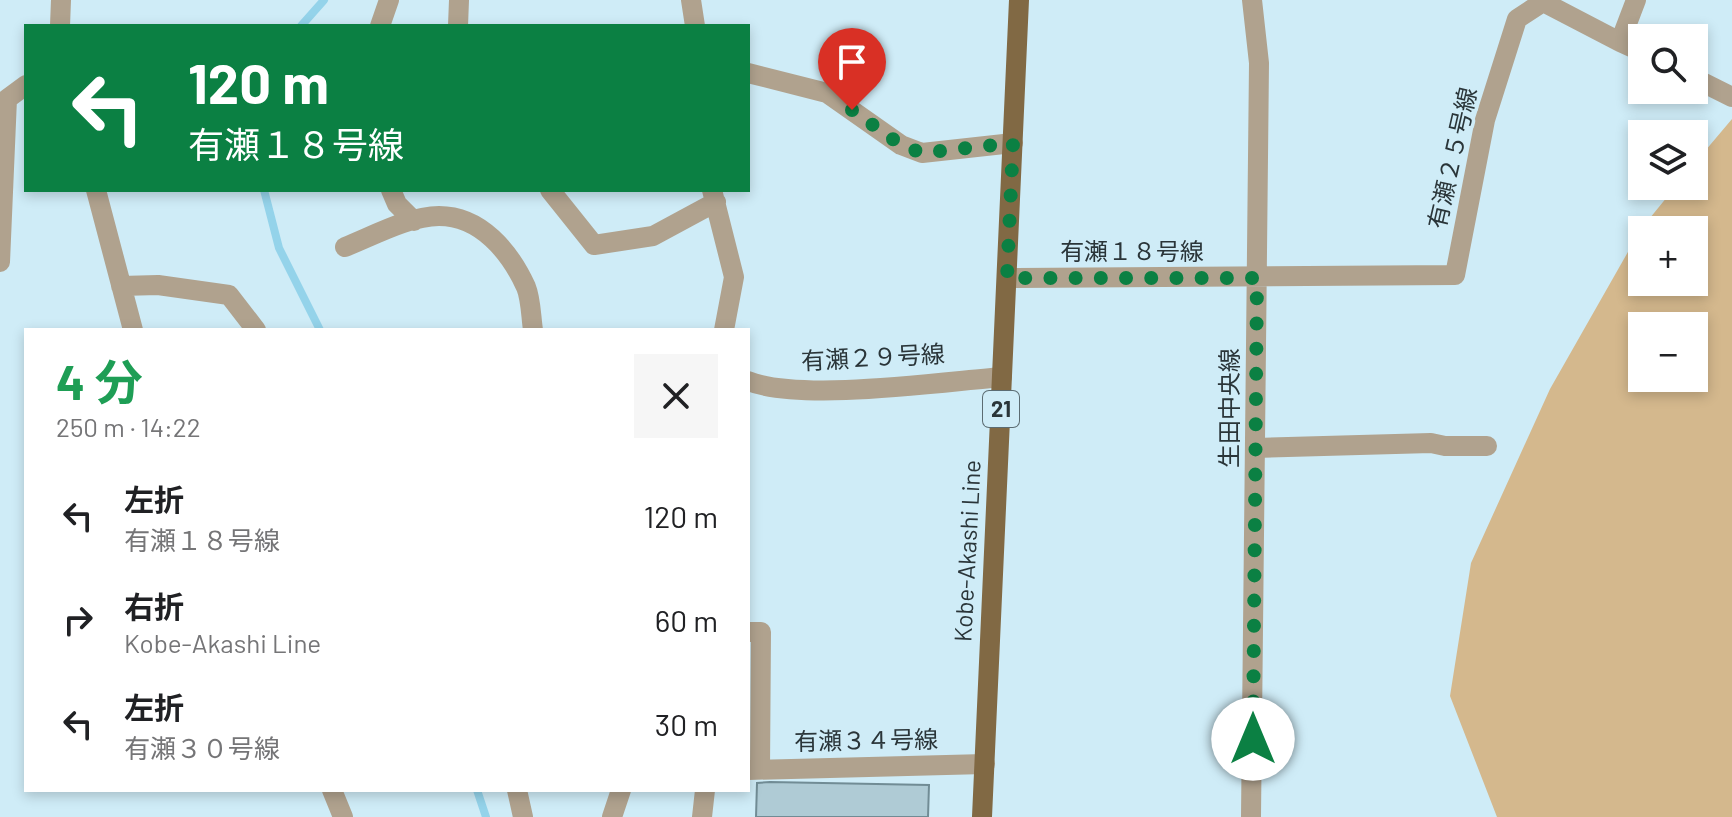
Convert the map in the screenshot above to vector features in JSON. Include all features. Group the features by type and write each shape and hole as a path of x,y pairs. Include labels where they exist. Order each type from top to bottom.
{"main road":[{"name":"Kobe-Akashi Line","path":"982,817 1019,0"}],"street":[{"path":"60,24 61,0"},
{"path":"381,24 389,0"},
{"path":"458,24 459,0"},
{"path":"691,0 695,24"},
{"name":"生田中央線","path":"1251,817 1259,63 1252,0"},
{"path":"1620,42 1636,0"},
{"name":"有瀬２５号線","path":"1257,278 1455,275 1489,106 1517,19 1543,1 1628,46"},
{"path":"750,74 827,93 901,145 922,153 1013,143"},
{"path":"1708,85 1732,97"},
{"path":"0,262 7,99 24,86"},
{"path":"97,192 132,328"},
{"path":"392,192 397,204 414,221"},
{"path":"552,192 594,245 653,236 714,196 734,277 724,328"},
{"path":"345,247 414,221 438,216 464,219 499,243 527,289 533,328"},
{"name":"有瀬１８号線","path":"1007,278 1257,278"},
{"path":"121,286 158,285 229,295 254,328"},
{"name":"有瀬２９号線","path":"750,382 767,389 853,388 1002,377"},
{"path":"1256,448 1431,443 1487,446"},
{"path":"750,632 761,632 754,770"},
{"name":"有瀬３４号線","path":"754,770 985,764"},
{"path":"333,792 343,817"},
{"path":"517,792 523,817"},
{"path":"612,817 620,792"},
{"path":"702,817 705,792"}],"shaded area":[{"path":"1732,119 1732,817 1497,817 1450,696 1471,563 1550,389 1628,252 1628,296 1708,296 1708,216 1652,216 1665,200 1708,200 1708,147"}],"building":[{"path":"757,783 929,785 928,817 756,817"}],"waterway":[{"path":"303,24 324,0"},
{"path":"265,192 279,248 319,328"},
{"path":"478,792 486,817"}],"route":[{"path":"852,110 901,145 922,153 1013,143 1007,278 1257,278 1253,739"}]}
